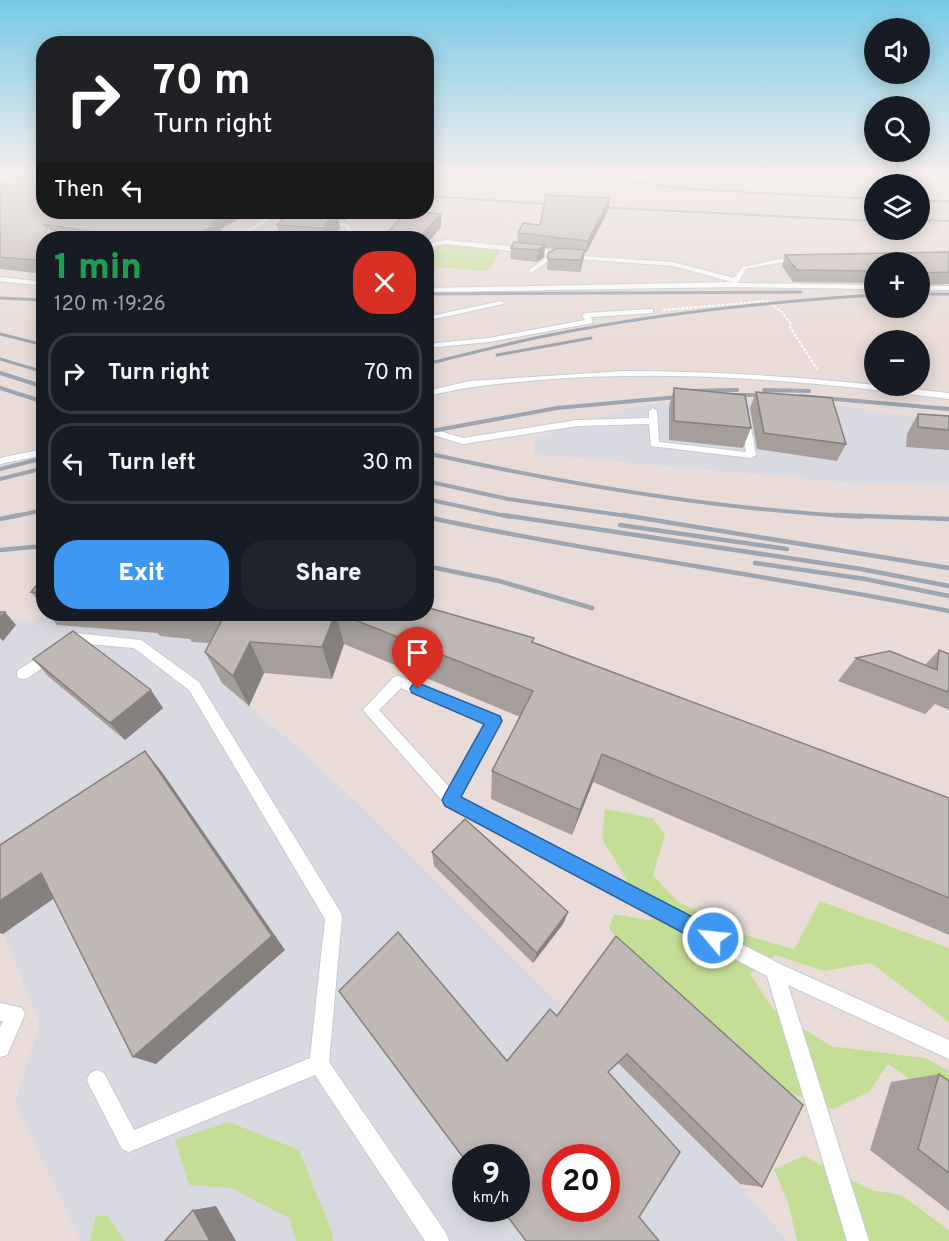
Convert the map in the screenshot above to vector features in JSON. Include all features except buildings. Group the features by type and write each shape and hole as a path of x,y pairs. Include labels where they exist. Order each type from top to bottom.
{"lane":[{"path":"434,244 446,242 548,252 554,255 673,264 734,283"},
{"path":"531,271 554,255"},
{"path":"734,283 744,268 779,261 802,260"},
{"path":"0,279 36,283"},
{"path":"434,290 734,283 864,287"},
{"path":"930,288 949,288"},
{"path":"434,317 501,303"},
{"path":"434,345 489,340 590,321 586,315 650,311"},
{"path":"434,391 448,385 558,375 662,372 853,384 949,396"},
{"path":"434,432 463,441 576,423 653,416 654,444 751,455 744,409"},
{"path":"0,461 36,454"},
{"path":"23,674 75,638 137,643 194,686 334,917 318,1064 438,1241"},
{"path":"451,800 494,721 399,681 370,710 451,800 774,970 949,1050"},
{"path":"774,970 858,1241"},
{"path":"0,1012 15,1014 0,1048"},
{"path":"97,1080 129,1142 318,1064"}],"path":[{"path":"650,311 766,301 781,311 791,324 790,327 816,365 813,366 819,371 813,374"}],"shaded area":[{"path":"735,399 833,405 949,422 949,485 856,483 533,454 536,438 635,406"},
{"path":"0,616 36,621 252,621 222,683 322,768 740,1184 787,1241 81,1241 15,1102 40,1024 0,926"}],"green space":[{"path":"448,244 500,251 490,269 482,271 434,267 434,251 438,246"},
{"path":"605,809 652,818 665,835 653,875 677,901 748,936 794,949 820,901 949,948 949,1022 871,963 824,971 775,955 750,974 773,1009 831,1046 925,1058 949,1071 949,1107 888,1064 869,1092 833,1109 780,1089 609,929 614,914 652,921 602,839"},
{"path":"229,1122 299,1150 332,1232 333,1241 296,1241 289,1218 231,1188 189,1185 175,1140"},
{"path":"804,1156 871,1190 901,1195 949,1230 949,1241 797,1241 788,1202 774,1169"},
{"path":"96,1216 107,1216 125,1241 90,1241"}],"railway":[{"path":"434,294 801,292"},
{"path":"930,294 949,294"},
{"path":"434,362 539,337 635,320 754,305 864,296"},
{"path":"0,298 36,300"},
{"path":"0,334 36,343"},
{"path":"497,355 591,338"},
{"path":"0,359 36,370"},
{"path":"0,373 36,384"},
{"path":"0,388 36,399"},
{"path":"683,391 737,390"},
{"path":"764,390 809,391"},
{"path":"728,395 773,395"},
{"path":"434,431 557,408 689,396"},
{"path":"800,396 949,409"},
{"path":"434,455 642,494 752,508 835,515"},
{"path":"0,469 36,460"},
{"path":"0,479 36,470"},
{"path":"434,483 508,499 634,517"},
{"path":"434,501 510,517"},
{"path":"11,517 36,512"},
{"path":"0,519 19,515"},
{"path":"503,515 861,569 949,586"},
{"path":"623,515 949,568"},
{"path":"835,515 949,519"},
{"path":"835,515 862,517"},
{"path":"434,519 949,611"},
{"path":"620,525 787,549"},
{"path":"0,550 36,547"},
{"path":"755,563 865,579 949,596"},
{"path":"434,568 499,581 592,608"}],"route":[{"path":"418,689 494,721 451,800 713,938"}]}
